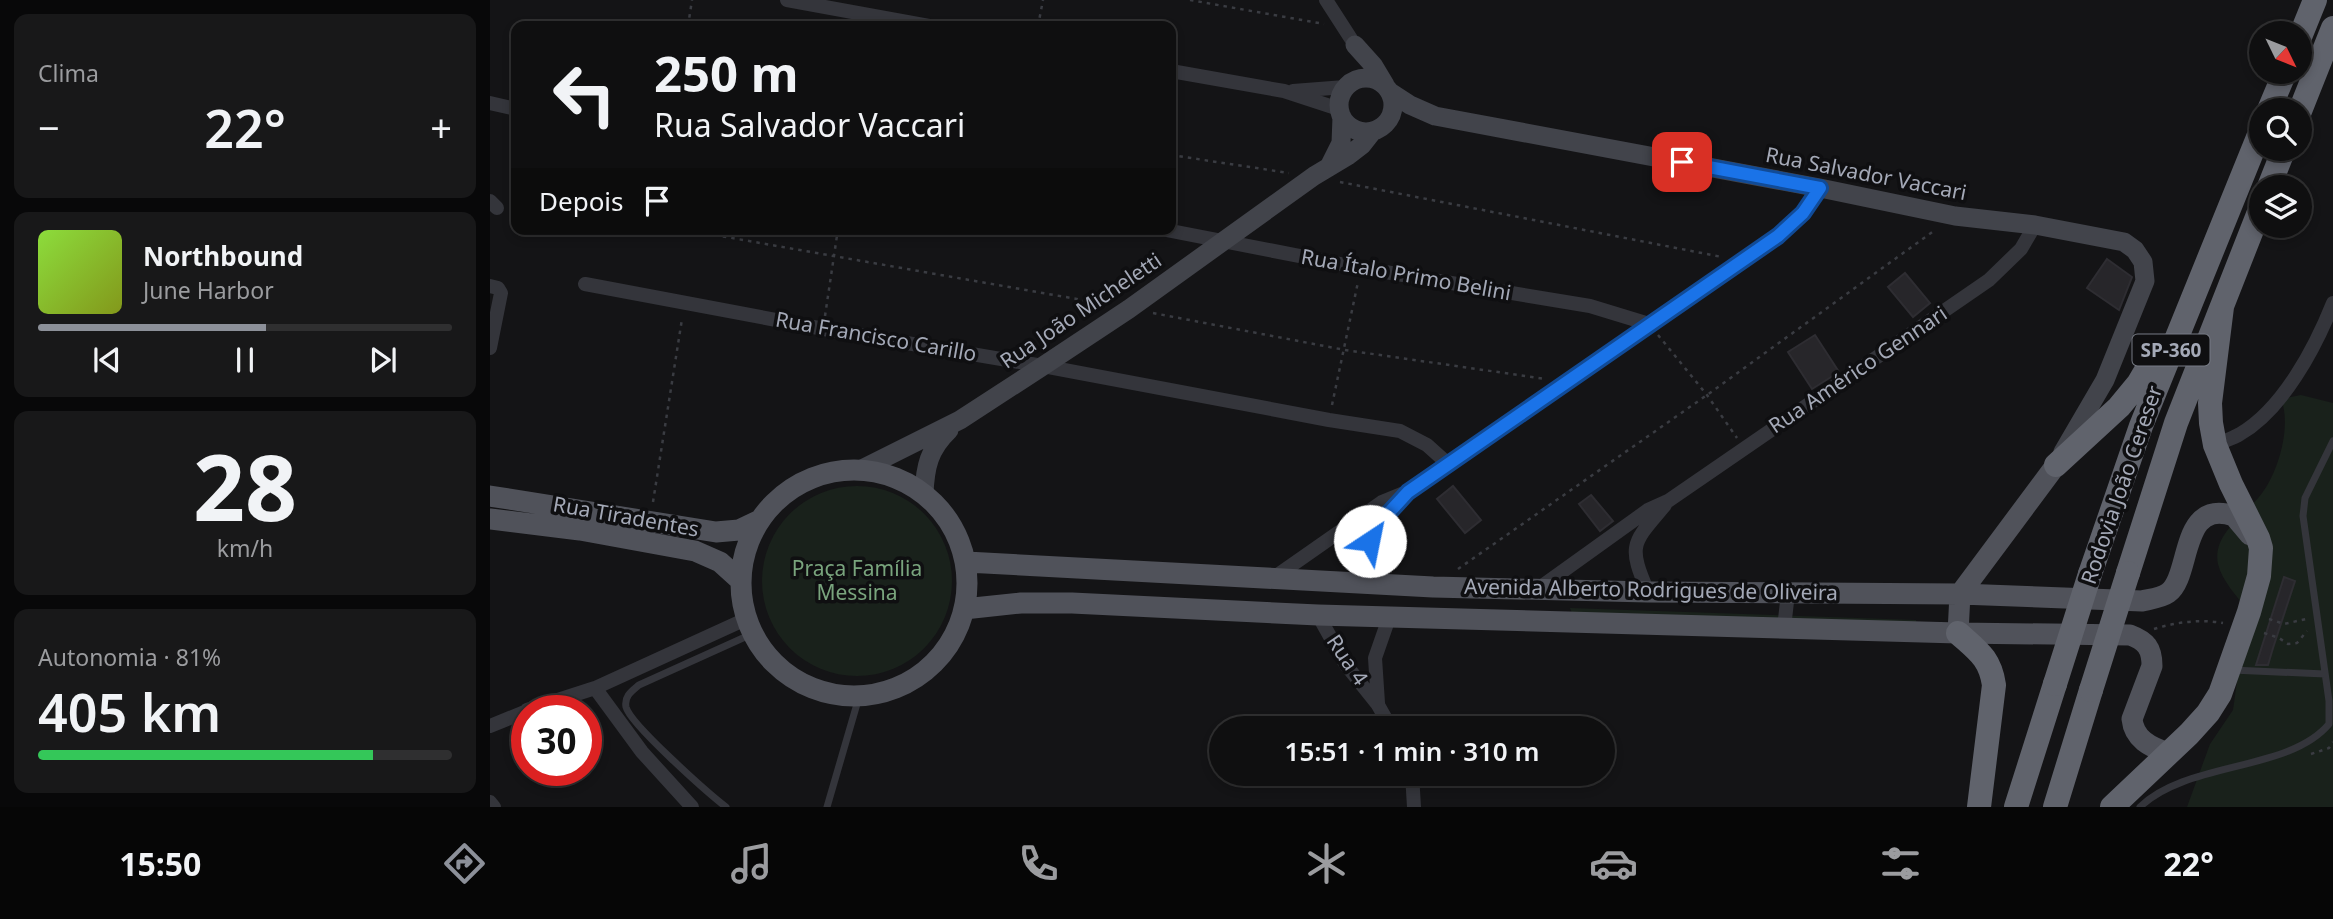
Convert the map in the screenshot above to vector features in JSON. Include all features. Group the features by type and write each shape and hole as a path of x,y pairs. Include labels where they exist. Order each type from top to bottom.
{"highway":[{"path":"2306,21 2315,0"},
{"path":"2305,98 2332,31"},
{"name":"Rodovia João Cereser","path":"2016,807 2141,426 2249,159"},
{"name":"Rodovia João Cereser","path":"2055,807 2176,423 2249,237"},
{"path":"2056,465 2119,407 2138,384 2201,273"},
{"path":"2112,807 2208,713 2230,670 2247,620 2261,560 2258,538 2231,485 2215,445 2210,403 2222,306"},
{"path":"1958,633 1992,667 1994,685 1979,807"}],"main road":[{"path":"1958,633 1960,594 2056,465"},
{"path":"860,470 894,477 924,494 944,513 958,536 966,562 964,609 950,643 926,670 895,689 859,696 822,692 789,677 763,652 750,626 741,581 746,549 760,520 779,498 804,482 831,472 860,470"},
{"name":"Rua Tiradentes","path":"490,496 716,532 739,530 760,520"},
{"name":"Avenida Alberto Rodrigues de Oliveira","path":"966,562 1433,587 1648,592 1960,594 2142,601 2162,596 2175,586 2194,532 2204,519 2214,513 2234,516 2242,524 2261,560"},
{"name":"Rua Tiradentes","path":"490,519 580,530 695,551 720,562 741,581"},
{"name":"Avenida Alberto Rodrigues de Oliveira","path":"964,609 1021,603 1072,603 1318,615 1958,633 2130,635 2142,640 2149,647"},
{"path":"2149,647 2152,666 2132,719 2133,727 2143,742 2168,753"}],"street":[{"path":"787,0 902,21"},
{"path":"1176,72 1284,91 1341,113 1355,130 1380,127 1393,108 1388,89 1326,0"},
{"path":"1322,172 1341,143 1340,97 1348,85 1350,36"},
{"path":"1284,91 1348,85 1369,78 1388,89"},
{"name":"Rua Salvador Vaccari","path":"1388,89 1410,106 1435,116 1955,216 2035,225 2124,242 2135,250 2143,262 2145,281 2105,380 2056,465"},
{"path":"490,103 511,108"},
{"name":"Rua Salvador Vaccari","path":"1380,127 1435,116"},
{"name":"Rua João Micheletti","path":"860,470 960,420 1043,366 1129,309 1362,145 1380,127"},
{"path":"1385,583 1372,556 1370,541 1374,529 1408,492 1778,236 1803,213 1820,188"},
{"name":"Rua Américo Gennari","path":"1538,589 1648,510 1668,501 1989,280 2021,249 2035,225"},
{"name":"Rua Ítalo Primo Belini","path":"1176,232 1361,268 1590,306 1650,324"},
{"name":"Rua Francisco Carillo","path":"585,284 1400,431 1427,445 1447,463"},
{"path":"490,286 498,288 501,293 490,348"},
{"path":"2215,445 2240,434 2263,415 2295,379 2322,331 2333,303"},
{"name":"Rua João Micheletti","path":"924,494 928,460 933,447 960,420"},
{"path":"1272,579 1382,502 1408,492"},
{"name":"Rua Américo Gennari","path":"1648,592 1634,548 1637,537 1668,501"},
{"path":"1784,628 1788,593"},
{"name":"Rua 4","path":"1318,615 1346,665 1384,716"},
{"name":"Rua 4","path":"1378,705 1375,658 1390,615"},
{"path":"573,695 750,626"},
{"path":"595,688 642,752 692,807"},
{"path":"490,726 511,717"},
{"path":"1413,786 1414,807"},
{"path":"490,802 494,807"}],"lane":[{"path":"2140,807 2163,789 2310,742 2329,724 2325,674 2303,516 2305,498 2333,441"},
{"path":"726,807 682,768 626,710 628,694 639,685 750,626"},
{"path":"2230,670 2325,674"},
{"path":"827,807 859,696"},
{"path":"664,776 682,768"}],"path":[{"path":"689,21 692,0"},
{"path":"1039,21 1043,0"},
{"path":"1189,0 1350,36"},
{"path":"1176,156 1322,172 1742,261"},
{"path":"1433,587 1707,395 1955,216"},
{"path":"824,329 837,235"},
{"path":"1329,420 1361,268"},
{"path":"650,523 685,303"},
{"path":"1650,324 1707,395 1744,448"},
{"path":"2149,647 2149,635 2154,629 2167,624 2247,620 2284,624 2317,617"},
{"path":"2247,620 2288,644 2297,643 2304,631 2319,629"}],"green space":[{"path":"2301,395 2333,403 2333,807 2187,807 2210,744 2233,710 2247,610 2226,582 2218,564 2217,554 2224,535 2259,497 2272,476 2284,436 2284,410 2281,399"},
{"name":"Praça Família Messina","path":"857,486 893,493 924,514 945,545 952,581 945,617 924,648 893,669 857,676 821,669 790,648 769,617 762,581 769,545 790,514 821,493"},
{"path":"1570,608 1916,620 1917,632 1575,621"}],"building":[{"path":"2107,259 2132,277 2119,310 2087,288"},
{"path":"1905,273 1930,303 1913,317 1888,287"},
{"path":"1815,335 1839,372 1812,389 1788,352"},
{"path":"1453,486 1481,520 1465,533 1437,499"},
{"path":"1591,495 1613,521 1600,531 1579,504"},
{"path":"2284,577 2295,581 2268,665 2256,665"}],"route":[{"path":"1370,541 1374,529 1408,492 1778,236 1803,213 1820,188 1682,162"}]}
